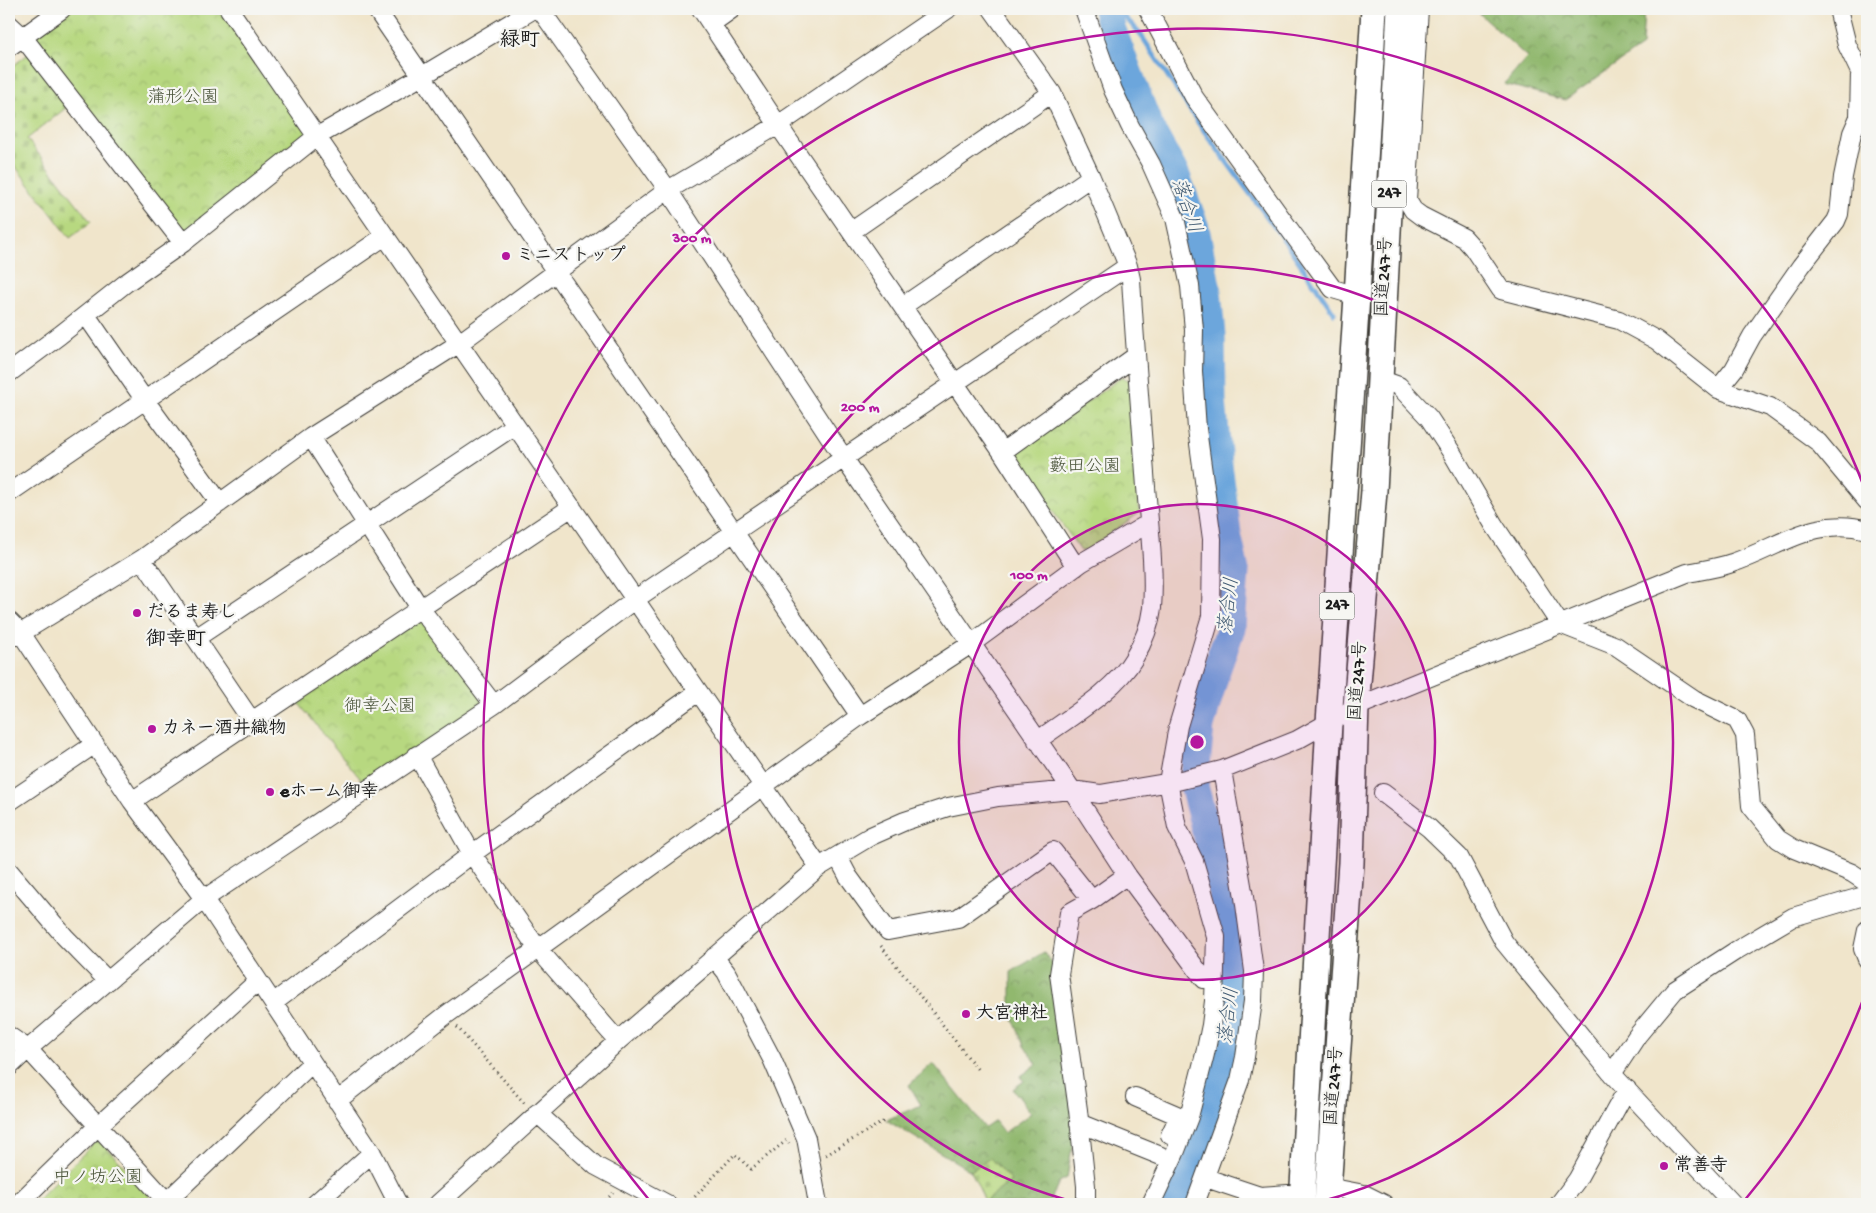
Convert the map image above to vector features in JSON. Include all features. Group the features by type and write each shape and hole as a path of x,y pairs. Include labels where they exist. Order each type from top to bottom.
{"highway":[{"name":"国道247号","path":"1302,1200 1329,723 1374,9"},
{"name":"国道247号","path":"1328,1196 1351,863 1356,707 1374,491 1400,9"}],"street":[{"path":"9,47 62,9"},
{"path":"229,9 819,867"},
{"path":"376,9 860,716"},
{"path":"9,373 126,283 183,243 316,137 534,9"},
{"path":"540,9 668,190 843,457 1072,790 1127,875 1204,979"},
{"path":"701,9 778,125 955,382 1076,566"},
{"path":"711,24 732,9"},
{"path":"398,1204 372,1152 204,899 132,801 95,744 13,631 142,559 311,437 458,344 668,190 778,125 948,9"},
{"path":"992,9 1052,93 1091,177 1128,266 1131,278 1148,523 1152,610 1140,646 1133,660 1116,682 1037,741"},
{"path":"1084,9 1113,90 1151,164 1175,218 1190,286 1194,330 1193,371 1197,429 1212,539 1211,616 1178,726 1172,781 1177,827 1194,861 1216,937 1214,1001 1205,1054 1189,1117 1151,1204"},
{"path":"1148,9 1194,97 1295,237 1333,289 1357,296"},
{"path":"1419,9 1407,200 1413,210 1464,238 1473,248 1500,290 1619,320 1656,340 1718,389 1770,407 1818,442 1867,501"},
{"path":"1718,389 1734,369 1752,336 1801,266 1836,221 1839,214 1843,177 1852,133 1859,117 1860,72 1847,45 1838,9"},
{"path":"9,24 22,36 183,243"},
{"path":"852,231 1052,93"},
{"path":"903,306 1091,177"},
{"path":"9,493 385,236"},
{"path":"9,1068 28,1049 204,899 494,705 634,600 734,531 1128,266"},
{"path":"86,315 144,400 220,503"},
{"path":"1002,452 1136,356"},
{"path":"1379,379 1399,386 1429,418 1452,453 1494,526 1560,624 1616,646 1694,699 1737,720 1745,735 1751,806 1778,839 1794,850 1852,873 1867,883"},
{"path":"196,638 514,426"},
{"path":"311,437 420,608 494,705"},
{"path":"132,801 572,507"},
{"path":"337,1101 446,1015 860,716 971,644 1076,566 1148,523"},
{"path":"438,1204 618,1040 819,867 871,836 905,821 948,807 998,797 1072,790 1100,794 1222,770 1297,740 1356,707 1687,573 1732,563 1784,540 1822,526 1867,530"},
{"path":"142,559 251,720"},
{"path":"273,1003 472,854 698,692"},
{"path":"9,802 95,744"},
{"path":"417,755 472,854 538,949 618,1040"},
{"path":"1195,1204 1240,1080 1246,1057 1253,1001 1254,971 1244,897 1222,770"},
{"path":"1383,794 1429,828 1458,857 1504,942 1612,1074 1733,1204"},
{"path":"838,857 848,876 888,931 958,918 1053,851 1092,900"},
{"path":"9,870 65,937 108,981"},
{"path":"1086,1204 1086,1186 1079,1123 1059,974 1069,913 1092,900 1127,875"},
{"path":"1612,1074 1637,1036 1675,990 1736,950 1793,917 1867,895"},
{"path":"1867,930 1863,949 1867,959"},
{"path":"714,957 726,972 772,1059 806,1138 818,1204"},
{"path":"18,1204 98,1126 258,981"},
{"path":"9,1036 28,1049 166,1203 312,1063"},
{"path":"1558,1204 1577,1180 1627,1089"},
{"path":"1134,1097 1179,1116 1141,1204"},
{"path":"537,1114 596,1166 667,1204"},
{"path":"1079,1123 1161,1156"},
{"path":"315,1204 372,1152"},
{"path":"1206,1178 1260,1196 1288,1194 1302,1200"},
{"path":"1328,1196 1364,1194 1384,1204"}],"path":[{"path":"880,945 978,1070"},
{"path":"446,1015 537,1114"},
{"path":"810,1164 886,1120"},
{"path":"688,1204 735,1154 751,1169 787,1140 794,1148 806,1138"}],"green space":[{"name":"蒲形公園","path":"62,9 229,9 316,137 183,243 22,36"},
{"path":"1480,9 1644,9 1642,46 1565,100 1504,84 1527,57 1480,14"},
{"path":"32,51 72,103 27,139 91,222 70,238 9,158 9,69"},
{"name":"藪田公園","path":"1122,377 1130,381 1139,513 1086,551 1081,551 1013,455"},
{"name":"御幸公園","path":"420,608 494,705 368,788 291,694"},
{"path":"1044,952 1059,974 1078,1110 1067,1178 1059,1182 1049,1204 989,1204 985,1201 1011,1181 990,1159 971,1171 886,1120 921,1105 909,1085 933,1063 985,1128 995,1121 1004,1133 1031,1113 1013,1089 1024,1081 1021,1076 1037,1064 1024,1046 1011,1013 1011,972"},
{"name":"中ノ坊公園","path":"96,1141 103,1144 149,1193 149,1199 144,1204 33,1204"},
{"path":"990,1158 1011,1181 985,1201 971,1171"}],"waterway":[{"name":"落合川","path":"1107,9 1111,28 1149,127 1176,176 1195,228 1207,291 1211,335 1212,401 1218,464 1227,534 1235,571 1231,628 1216,670 1200,726 1194,786 1229,918 1235,979 1230,1030 1210,1123 1174,1204"},
{"path":"1117,9 1139,32 1199,124 1287,244 1334,313"}],"place":[{"name":"ミニストップ","path":"506,256"},
{"name":"だるま寿し","path":"137,613"},
{"name":"カネー酒井織物","path":"152,729"},
{"name":"eホーム御幸","path":"270,792"},
{"name":"大宮神社","path":"966,1014"},
{"name":"常善寺","path":"1664,1166"}],"district":[{"name":"緑町","path":"520,41"},
{"name":"御幸町","path":"176,640"}]}
